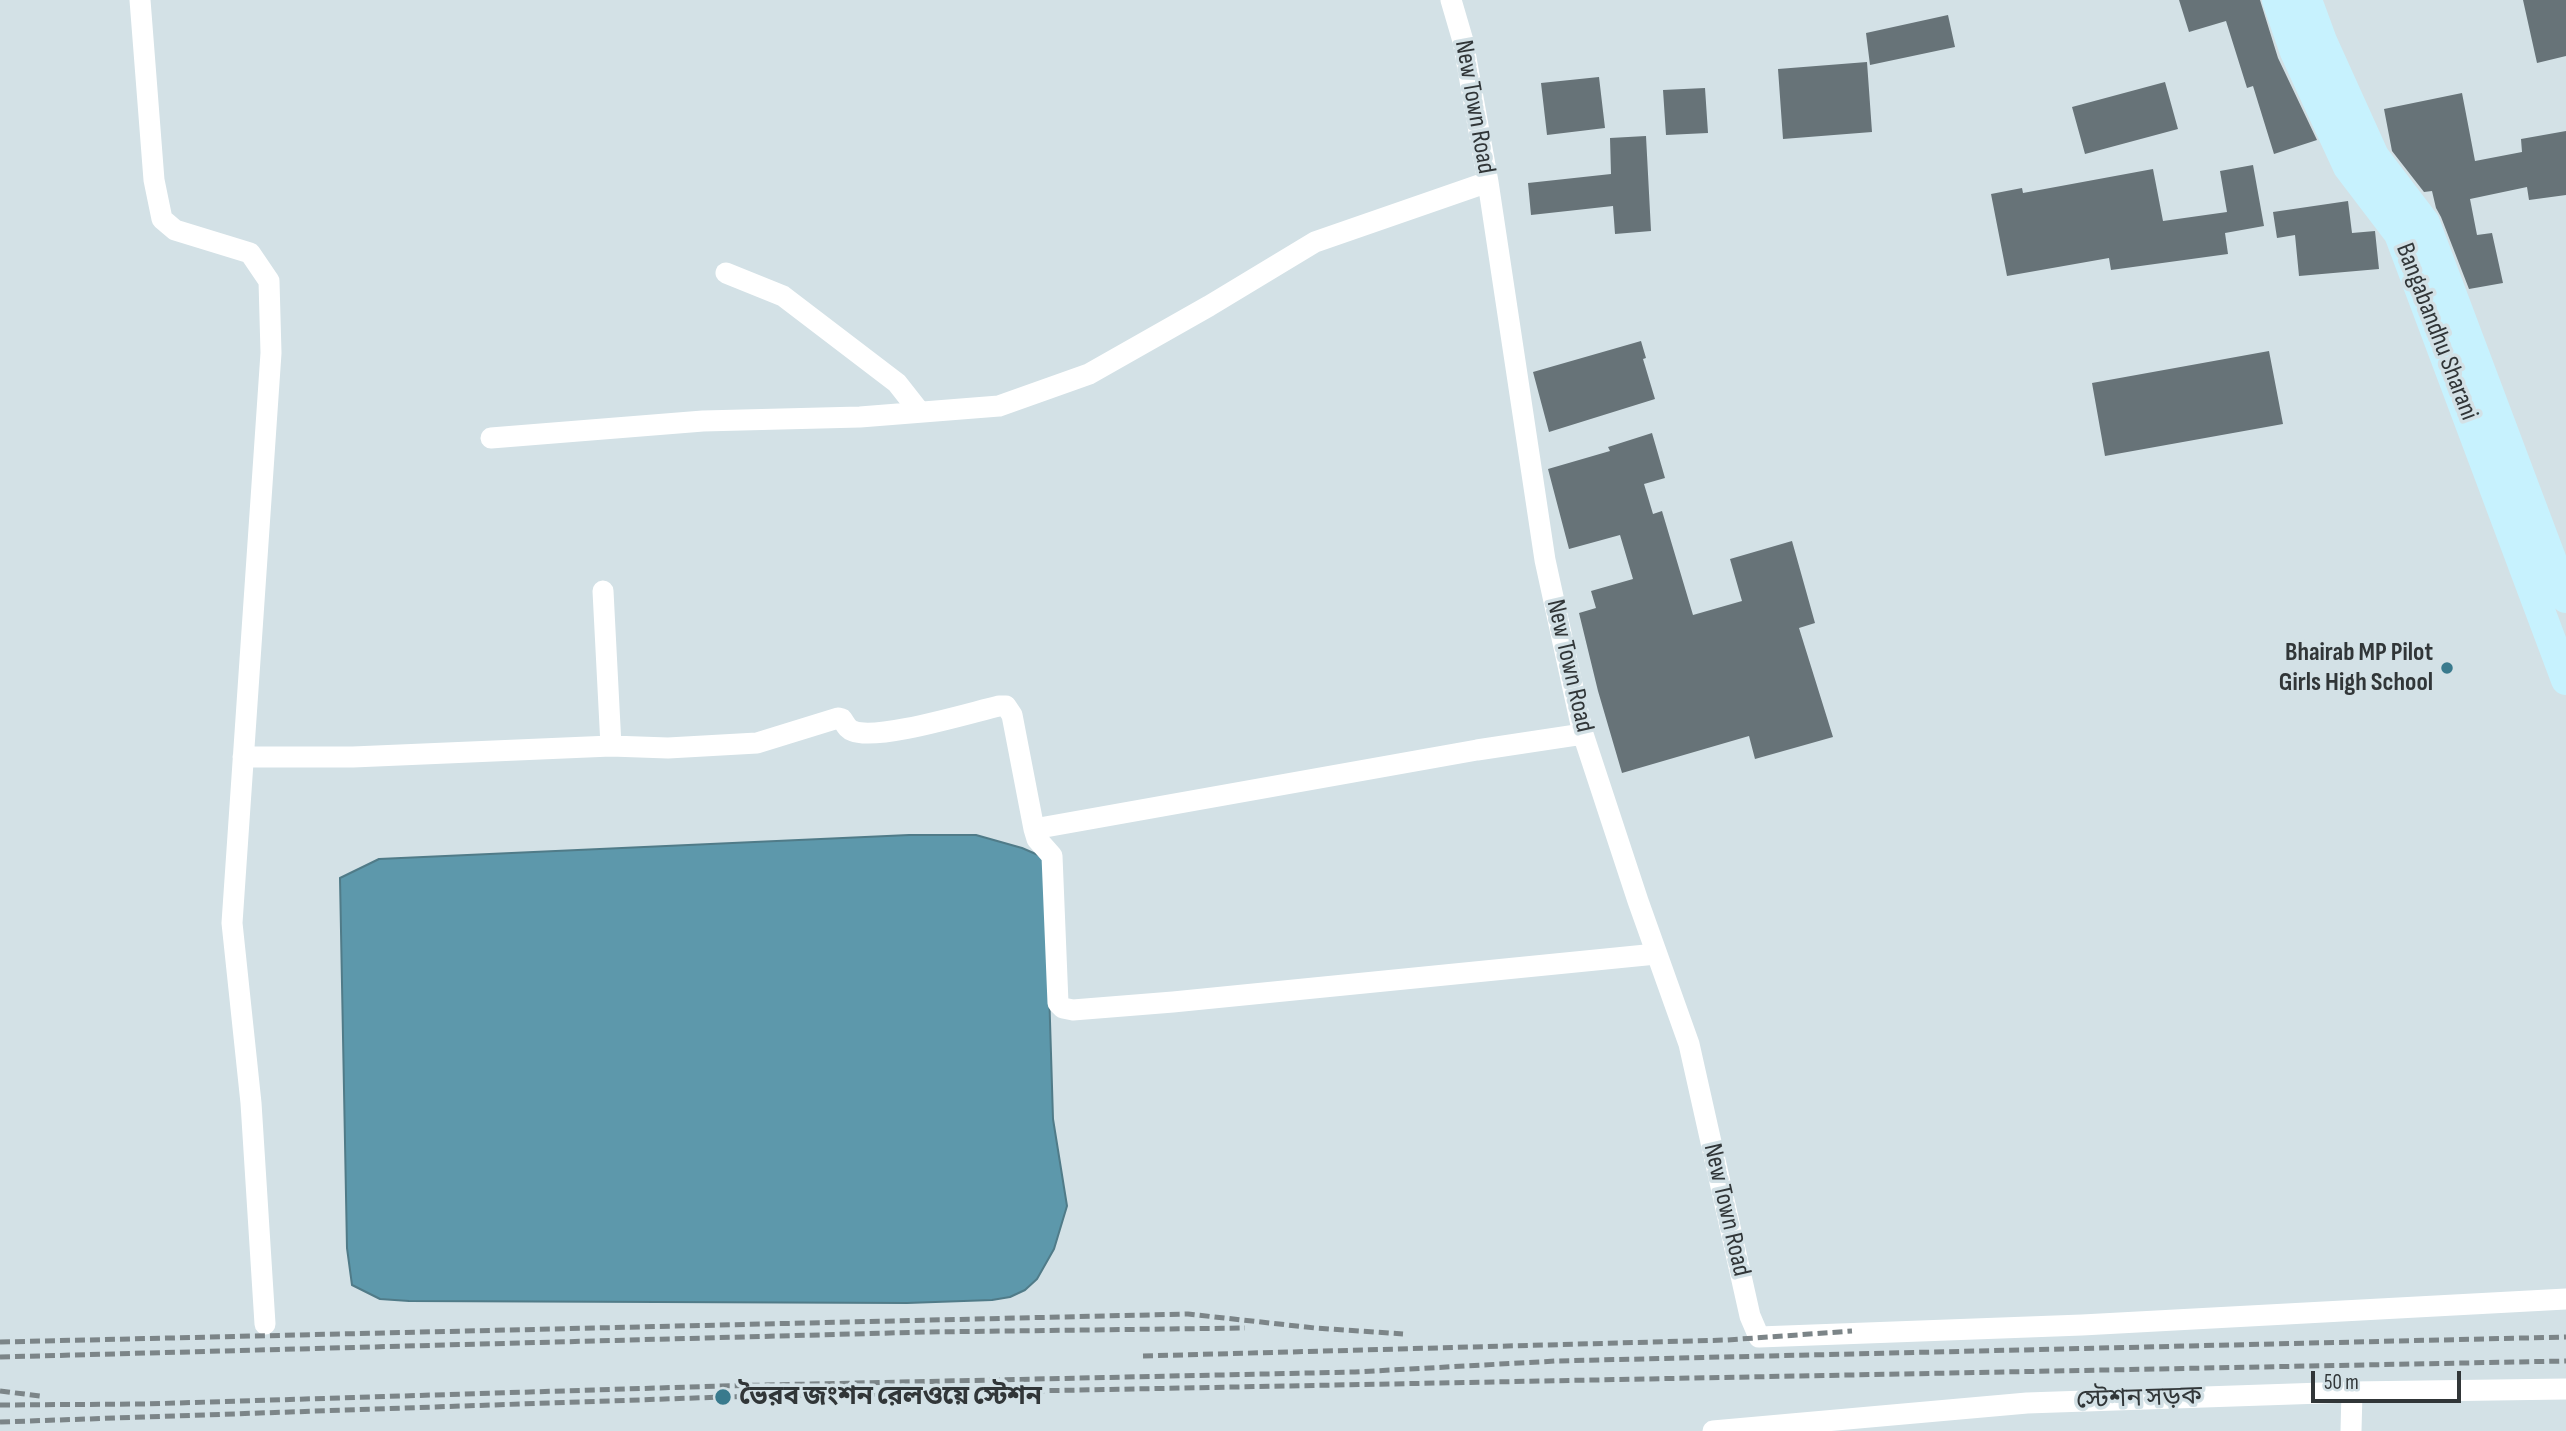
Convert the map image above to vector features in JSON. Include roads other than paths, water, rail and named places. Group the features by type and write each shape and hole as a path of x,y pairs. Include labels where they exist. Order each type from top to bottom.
{"street":[{"path":"140,0 153,180 162,219 175,230 250,253 268,281 271,353 232,923 251,1103 265,1324"},
{"name":"New Town Road","path":"1451,0 1463,41 1488,182 1545,560 1583,734 1656,954 1689,1044 1750,1316 1759,1337 2082,1325 2566,1299"},
{"name":"Bangabandhu Sharani","path":"2277,0 2295,52 2348,167 2399,233 2566,680"},
{"name":"Bangabandhu Sharani","path":"2307,0 2322,41 2374,156 2426,223 2566,598"},
{"path":"491,438 703,421 860,417 999,407 1089,374 1315,242 1488,182"},
{"path":"726,273 783,296 897,383 919,411"},
{"path":"603,592 611,746"},
{"path":"243,757 354,757 757,743 838,718 855,733 880,733 1006,706 1012,715 1034,830 1054,863 1058,1003 1063,1008 1073,1010 1173,1002 1656,954"},
{"path":"1034,830 1476,750 1583,734"},
{"name":"স্টেশন সড়ক","path":"1713,1431 2027,1403 2352,1392 2566,1389"},
{"path":"2351,1431 2352,1392"}],"water":[{"path":"909,835 976,835 1022,848 1045,858 1053,1119 1067,1206 1054,1249 1037,1279 1025,1290 1010,1297 992,1300 907,1303 409,1301 380,1299 352,1285 347,1248 340,878 379,859"}],"railway":[{"path":"0,1342 1188,1314 1315,1328 1403,1334"},
{"path":"0,1357 927,1332 1245,1328"},
{"path":"1143,1356 1727,1340 1852,1331"},
{"path":"0,1405 145,1404 721,1386 1355,1372 1556,1361 2566,1337"},
{"path":"0,1422 723,1397 2566,1361"},
{"path":"0,1391 40,1396"}],"place":[{"name":"Bhairab MP Pilot Girls High School","path":"2447,668"},
{"name":"ভৈরব জংশন রেলওয়ে স্টেশন","path":"723,1397"}]}
